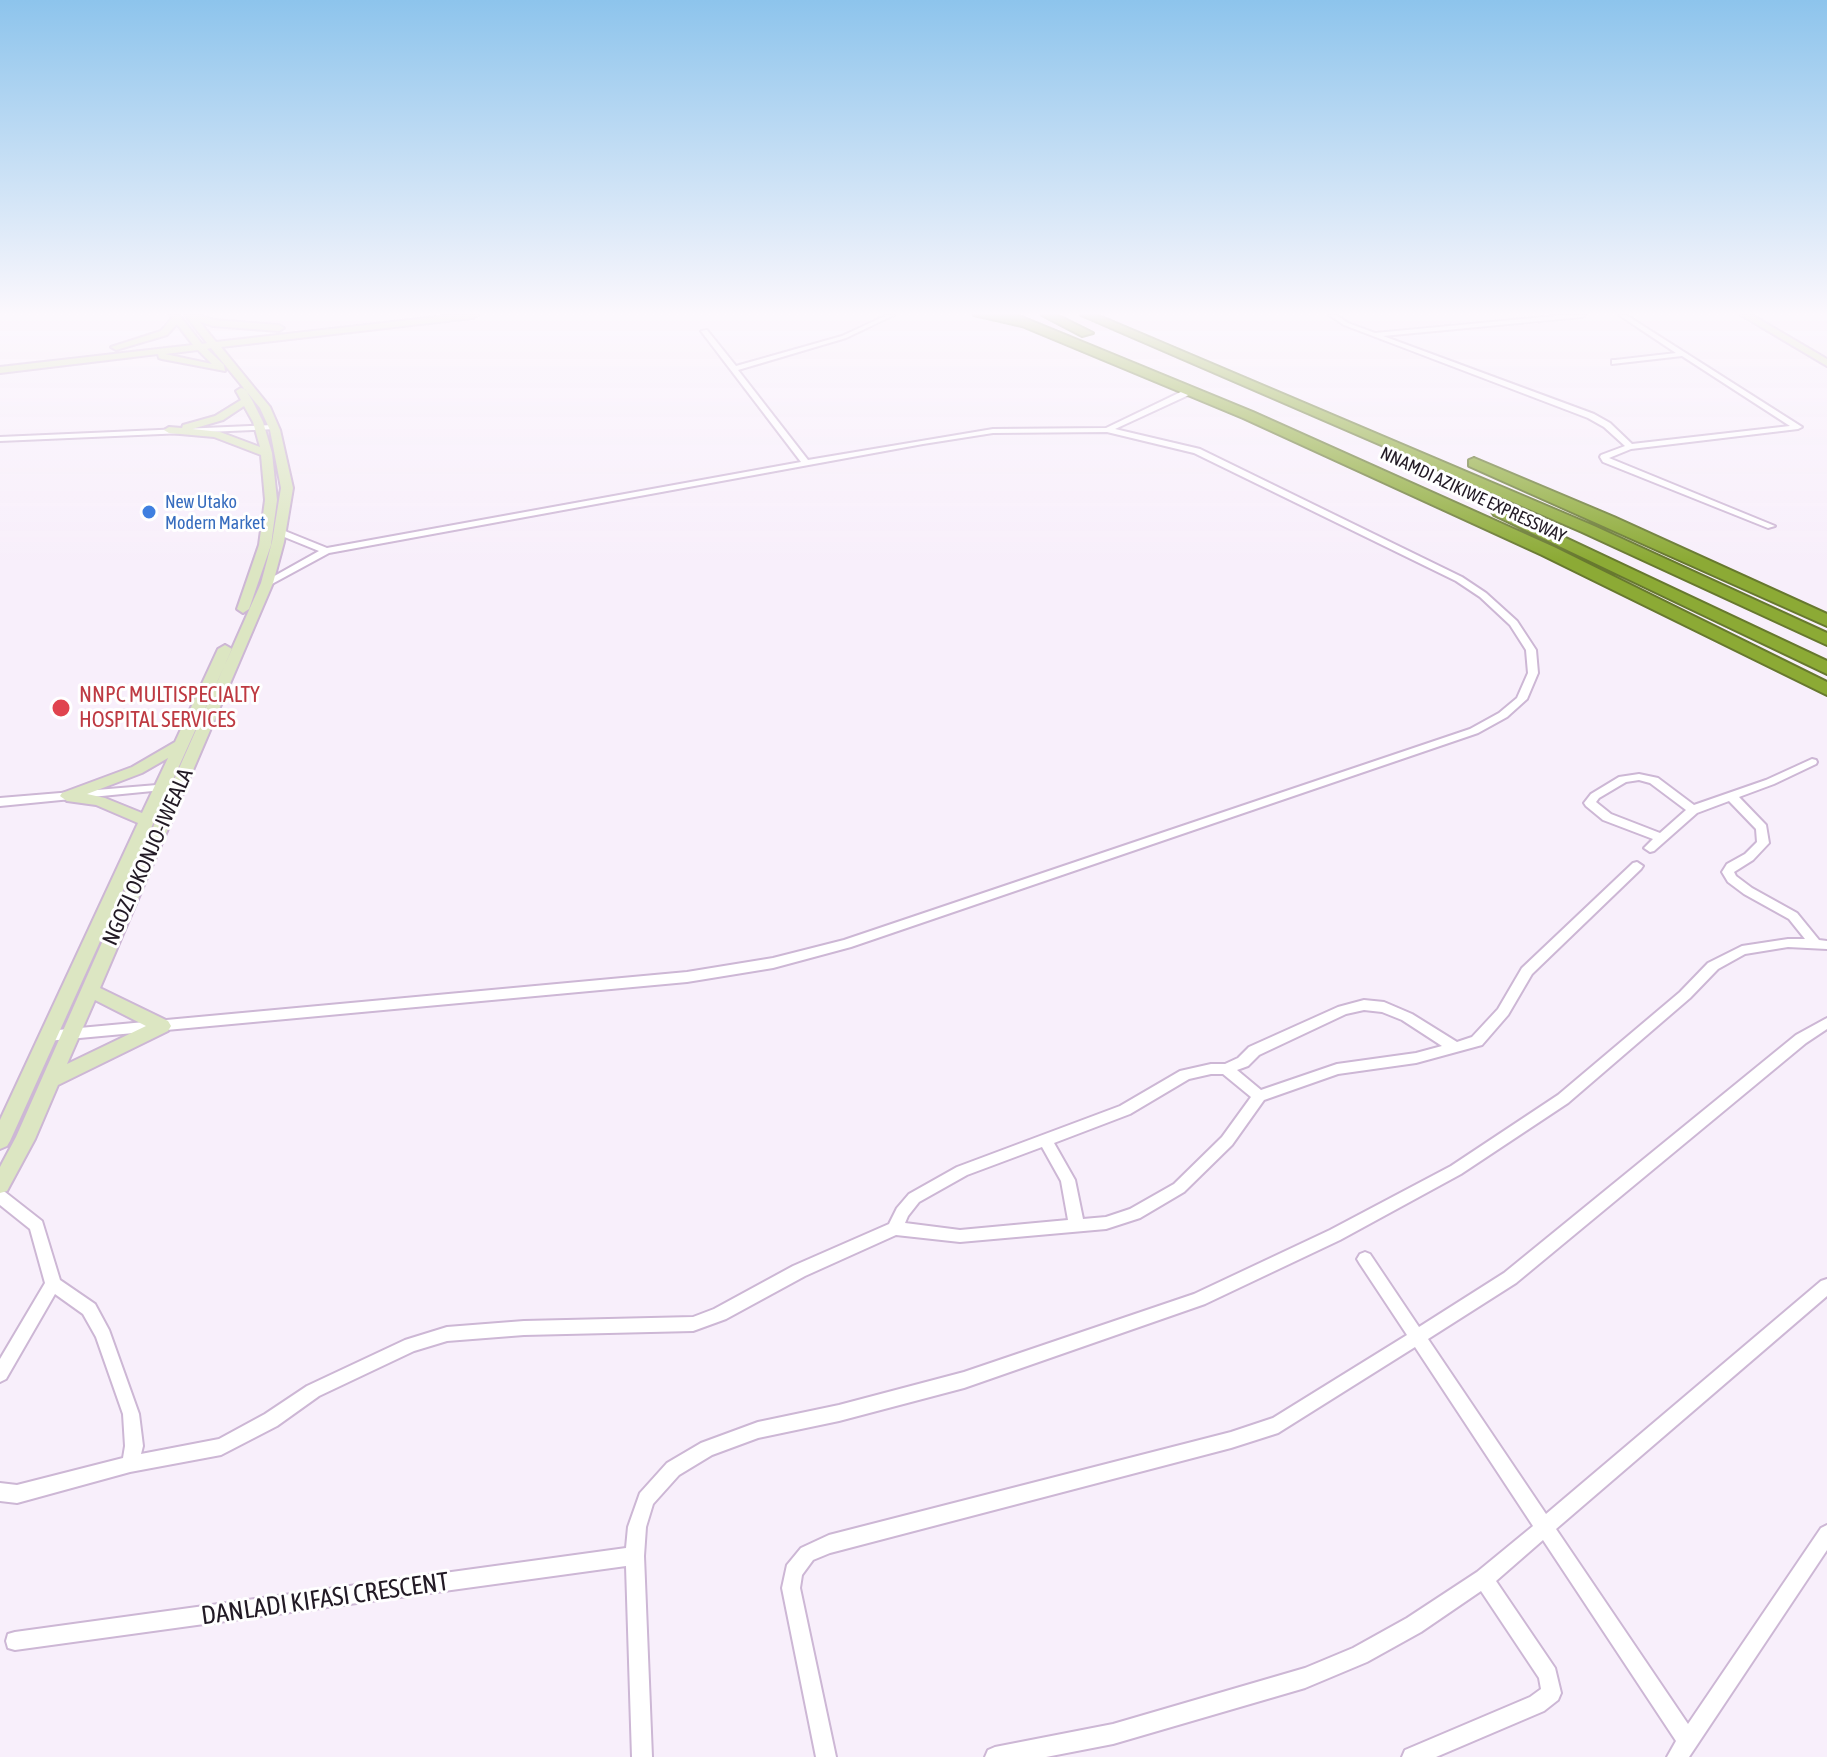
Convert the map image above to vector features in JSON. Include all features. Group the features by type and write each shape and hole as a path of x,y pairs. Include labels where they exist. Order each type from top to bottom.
{"highway":[{"name":"NNAMDI AZIKIWE EXPRESSWAY","path":"1204,397 1548,551 1827,689"},
{"name":"NNAMDI AZIKIWE EXPRESSWAY","path":"1237,397 1585,551 1827,668"},
{"name":"NNAMDI AZIKIWE EXPRESSWAY","path":"1281,397 1434,462 1827,640"},
{"name":"NNAMDI AZIKIWE EXPRESSWAY","path":"1315,397 1608,520 1827,621"},
{"path":"1324,401 1434,462"},
{"path":"1248,415 1382,460"}],"street":[{"name":"NGOZI OKONJO-IWEALA","path":"0,1185 25,1139 267,583 287,488 266,427 245,397"},
{"name":"NGOZI OKONJO-IWEALA","path":"0,1141 248,598 265,545 271,500 265,407 256,397"},
{"path":"755,397 806,463"},
{"path":"1107,430 1177,397"},
{"path":"1541,397 1591,416 1607,425 1630,447"},
{"path":"1751,397 1798,427 1630,447 1604,457 1771,526"},
{"path":"169,430 211,421 247,400"},
{"path":"0,439 266,427"},
{"path":"169,430 216,434 267,453"},
{"path":"47,1036 687,977 773,963 847,944 1474,731 1503,715 1522,699 1533,673 1531,650 1514,623 1483,595 1459,579 1197,451 1107,430 993,431 806,463 326,551 267,583"},
{"path":"280,532 326,551"},
{"path":"67,796 137,770 182,744"},
{"path":"1650,848 1693,810 1812,762"},
{"path":"1659,837 1607,817 1590,803 1595,796 1623,779 1639,777 1654,780 1693,810"},
{"path":"0,802 180,786"},
{"path":"67,796 100,801 147,821"},
{"path":"1731,796 1762,828 1763,843 1749,857 1731,867 1728,872 1732,879 1793,916 1821,945"},
{"path":"0,1492 17,1494 130,1464 221,1447 313,1391 411,1345 447,1334 524,1328 693,1324 720,1314 799,1271 895,1228 960,1236 1106,1223 1135,1214 1179,1188 1227,1141 1259,1096 1337,1069 1416,1058 1477,1041 1503,1012 1527,971 1637,866"},
{"path":"642,1757 635,1556 637,1527 646,1499 673,1469 707,1449 758,1430 839,1413 964,1380 1199,1299 1335,1235 1456,1170 1563,1099 1685,995 1713,966 1742,950 1788,943 1821,945"},
{"path":"89,990 162,1026"},
{"path":"895,1228 902,1212 914,1198 962,1171 1125,1110 1185,1075 1226,1069 1243,1062 1254,1051 1343,1010 1364,1005 1384,1007 1407,1017 1455,1047"},
{"path":"826,1757 791,1588 793,1571 807,1554 829,1544 1231,1440 1278,1425 1510,1278 1801,1039 1827,1023"},
{"path":"49,1081 162,1026"},
{"path":"1226,1069 1259,1096"},
{"path":"1045,1140 1068,1180 1077,1226"},
{"path":"0,1196 37,1226 53,1284 89,1309 103,1335 131,1414 134,1446 130,1464"},
{"path":"1365,1259 1545,1528 1683,1749 1827,1534"},
{"path":"0,1374 53,1284"},
{"path":"995,1757 1113,1734 1305,1678 1360,1655 1414,1625 1484,1579 1827,1286"},
{"name":"DANLADI KIFASI CRESCENT","path":"15,1641 635,1556"},
{"path":"1412,1757 1537,1704 1551,1693 1548,1675 1484,1579"}],"place":[{"name":"New Utako Modern Market","path":"149,512"},
{"name":"NNPC MULTISPECIALTY HOSPITAL SERVICES","path":"61,708"}]}
